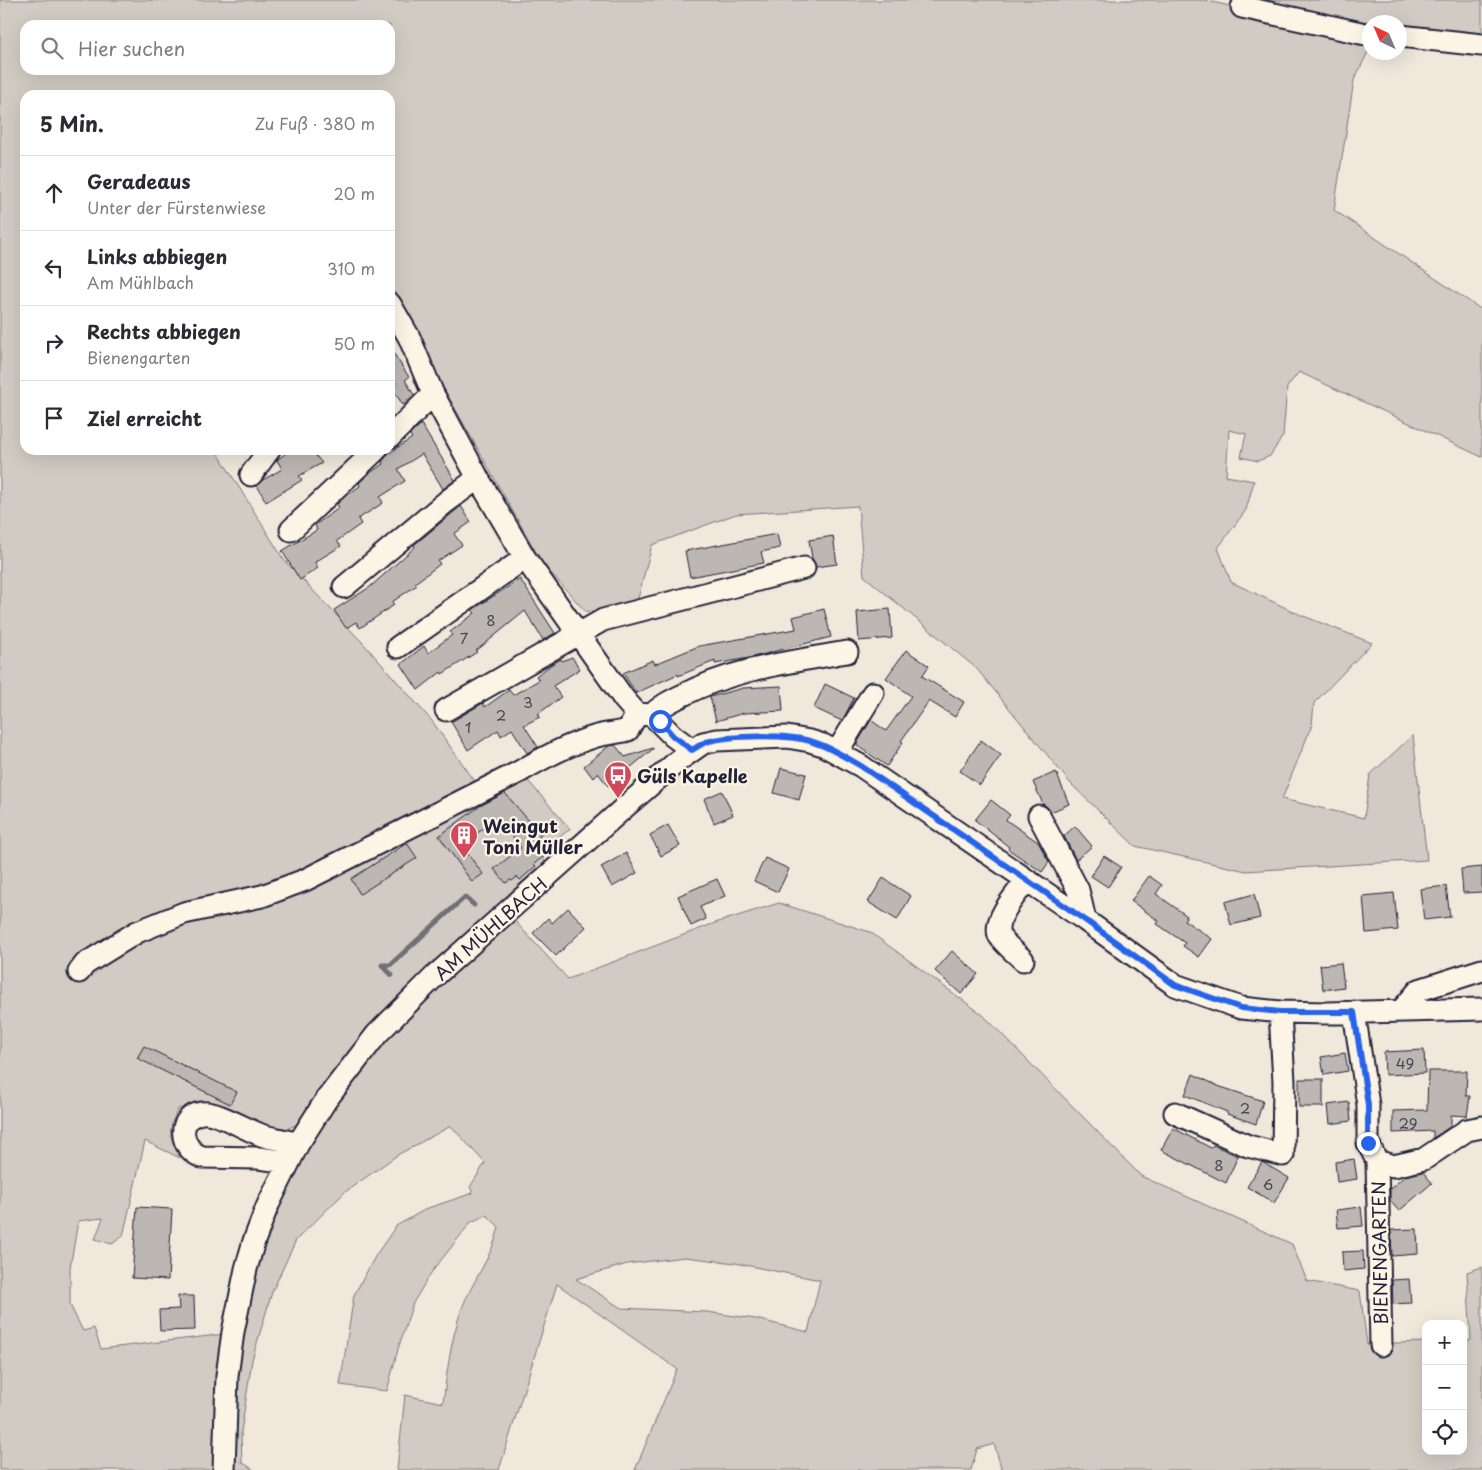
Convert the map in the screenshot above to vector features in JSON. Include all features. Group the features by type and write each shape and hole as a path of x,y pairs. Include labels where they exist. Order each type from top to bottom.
{"street":[{"path":"1242,7 1362,33"},
{"path":"1407,37 1482,45"},
{"path":"395,313 409,337 433,394 478,478 526,558 624,699 692,750"},
{"path":"395,327 409,337"},
{"path":"395,432 433,394"},
{"path":"250,475 265,455"},
{"path":"291,530 371,455"},
{"path":"344,587 446,502 478,478"},
{"path":"398,647 526,558"},
{"path":"446,710 612,617 804,568"},
{"path":"79,972 85,964 137,932 184,913 262,896 305,880 519,772 551,753 600,735 628,730 645,714 724,678 786,662 847,652"},
{"path":"837,752 873,692"},
{"name":"AM MÜHLBACH","path":"224,1470 227,1376 233,1332 254,1241 267,1207 294,1153 326,1100 378,1034 423,988 625,807 692,750 703,743 717,740 787,737 810,741 837,752 861,766 1027,880 1175,985 1241,1008 1280,1012 1482,1009"},
{"path":"1039,816 1078,890 1085,920"},
{"path":"1023,960 999,936 998,930 1008,904 1027,880"},
{"path":"1401,1011 1419,990 1482,970"},
{"path":"1175,1113 1248,1146 1283,1155 1284,1082 1280,1012"},
{"name":"BIENENGARTEN","path":"1354,1012 1368,1105 1368,1143 1378,1161 1381,1345"},
{"name":"BIENENGARTEN","path":"1378,1161 1394,1166 1424,1159 1467,1130 1482,1127"}],"shaded area":[{"path":"0,0 1204,0 1234,7 1239,0 1482,0 1482,49 1407,39 1407,15 1362,15 1362,60 1364,60 1354,80 1334,210 1482,310 1482,457 1299,372 1287,387 1283,436 1270,456 1258,461 1241,457 1246,434 1229,430 1226,476 1254,481 1246,510 1218,548 1231,582 1301,615 1372,643 1314,703 1312,725 1282,799 1364,818 1370,775 1413,735 1427,860 1246,871 1135,846 1071,784 976,668 864,576 858,506 736,514 652,545 637,602 586,612 542,563 395,302 395,90 20,90 20,455 219,455 284,560 362,642 432,721 484,794 524,776 570,829 542,851 546,867 369,1031 310,1103 296,1125 281,1131 205,1106 189,1106 178,1109 172,1123 171,1133 180,1158 145,1141 123,1236 112,1244 95,1239 103,1218 78,1221 70,1268 70,1305 83,1331 94,1328 101,1349 225,1334 217,1470 0,1470"},
{"path":"779,903 870,932 983,1015 1141,1176 1292,1244 1307,1281 1360,1291 1367,1344 1422,1342 1422,1455 1467,1455 1467,1340 1471,1340 1467,1272 1482,1267 1482,1470 1000,1470 1001,1467 994,1444 977,1449 971,1470 635,1470 677,1369 557,1284 499,1470 397,1470 405,1395 443,1403 450,1355 458,1319 466,1298 492,1248 499,1227 487,1215 471,1222 431,1273 413,1303 387,1391 340,1385 354,1295 376,1255 396,1226 428,1208 473,1193 470,1187 485,1163 451,1126 399,1154 345,1192 296,1240 272,1292 252,1360 241,1432 242,1462 254,1470 230,1470 232,1417 252,1267 301,1153 327,1111 402,1020 513,919 568,979 715,923","holes":["685,1257 735,1263 820,1280 808,1332 756,1319 707,1312 621,1308 576,1279 627,1264"]}],"building":[{"path":"395,356 409,377 405,380 414,395 403,405 395,393"},
{"path":"421,424 455,480 443,489 422,454 398,469 405,481 380,497 383,503 358,519 361,524 337,541 341,546 315,562 318,568 300,580 282,551 317,530 315,525 339,508 337,504 360,486 359,483 370,473 383,464 382,462 387,455 395,455 395,449 412,438 410,435"},
{"path":"284,455 315,455 322,463 299,476 302,480 266,502 257,485 282,469 277,460"},
{"path":"461,506 471,522 454,534 462,545 438,561 440,564 415,583 417,585 392,602 394,605 360,628 356,622 346,628 334,610 370,587 415,547 414,545"},
{"path":"777,534 780,548 761,552 764,563 690,577 685,551"},
{"path":"833,536 837,564 816,567 812,558 809,540"},
{"path":"520,579 555,633 543,640 525,611 477,652 442,674 441,672 418,690 401,664 424,646 428,653 452,635 450,632 475,613 472,610"},
{"path":"824,609 831,637 749,658 715,664 715,661 678,676 678,674 636,693 623,673 653,660 655,664 699,646 796,629 793,617"},
{"path":"890,609 892,638 859,641 857,612"},
{"path":"906,650 929,666 922,676 964,702 955,717 929,701 901,741 903,742 887,766 856,745 871,720 886,731 911,696 886,678"},
{"path":"572,657 580,669 553,686 561,697 538,714 540,717 524,725 538,747 527,753 512,729 501,736 498,730 468,750 451,722 483,703 485,707 509,690 513,695 539,680 536,676 552,664 561,659 562,661"},
{"path":"825,684 854,698 842,721 814,708"},
{"path":"781,686 783,711 744,713 716,721 710,697 743,688"},
{"path":"981,740 1001,755 980,785 960,771"},
{"path":"615,745 625,757 653,749 608,786 598,773 593,778 584,766 609,746"},
{"path":"781,768 806,774 799,800 774,793"},
{"path":"1056,772 1069,804 1051,812 1043,804 1033,782"},
{"path":"722,791 733,815 714,823 704,799"},
{"path":"505,793 541,835 537,838 549,852 534,864 536,866 520,880 517,877 506,883 494,869 521,848 498,818 461,845 483,874 472,882 439,836 480,806"},
{"path":"991,800 1010,815 1006,820 1038,842 1049,862 1042,872 1008,849 1009,847 975,820"},
{"path":"668,825 680,846 661,856 650,835"},
{"path":"1075,826 1092,846 1076,860 1064,836"},
{"path":"407,843 417,858 360,894 351,879"},
{"path":"626,853 637,873 612,887 601,867"},
{"path":"1104,856 1121,867 1108,887 1091,876"},
{"path":"765,858 789,869 778,892 754,881"},
{"path":"1482,867 1482,892 1463,893 1461,869"},
{"path":"1149,876 1162,885 1156,894 1187,916 1184,920 1212,939 1199,957 1183,946 1185,943 1157,924 1159,921 1131,901"},
{"path":"883,878 911,896 897,920 868,902"},
{"path":"717,879 725,896 700,907 706,919 691,926 678,896"},
{"path":"1446,886 1450,917 1424,920 1420,889"},
{"path":"1394,893 1398,930 1366,933 1363,896"},
{"path":"1254,894 1260,918 1231,925 1225,902"},
{"path":"568,908 586,927 556,956 533,933 548,918 552,923"},
{"path":"952,951 978,974 961,994 935,971"},
{"path":"1341,963 1344,987 1323,990 1320,965"},
{"path":"144,1046 237,1092 230,1104 137,1058"},
{"path":"1424,1050 1425,1073 1385,1075 1384,1052"},
{"path":"1345,1053 1348,1071 1324,1075 1321,1057"},
{"path":"1428,1071 1467,1071 1466,1096 1470,1096 1467,1116 1451,1115 1451,1126 1433,1138 1433,1131 1393,1133 1393,1111 1427,1110"},
{"path":"1193,1074 1218,1086 1263,1101 1256,1124 1227,1114 1227,1112 1185,1095"},
{"path":"1299,1079 1323,1079 1323,1107 1299,1107"},
{"path":"1349,1102 1351,1121 1330,1124 1328,1105"},
{"path":"1173,1128 1211,1148 1213,1145 1238,1156 1226,1183 1161,1150"},
{"path":"1354,1159 1357,1179 1337,1182 1335,1162"},
{"path":"1262,1162 1289,1178 1274,1203 1247,1187"},
{"path":"1423,1172 1432,1183 1399,1211 1390,1201 1390,1189 1405,1176"},
{"path":"137,1207 172,1209 168,1280 132,1278"},
{"path":"1361,1207 1363,1226 1338,1228 1336,1210"},
{"path":"1417,1229 1418,1254 1392,1256 1391,1230"},
{"path":"1363,1251 1364,1269 1343,1271 1342,1252"},
{"path":"1409,1279 1411,1303 1393,1304 1392,1280"},
{"path":"178,1296 194,1296 195,1330 160,1331 159,1310 179,1309"}],"waterway":[{"path":"392,975 382,965 390,965 465,897 474,905"}],"place":[{"name":"Güls Kapelle","path":"618,799"},
{"name":"Weingut Toni Müller","path":"464,859"}],"route":[{"path":"660,721 673,736 692,750 703,743 717,740 787,737 810,741 837,752 861,766 1085,920 1175,985 1241,1008 1280,1012 1354,1012 1368,1105 1368,1143"}]}
